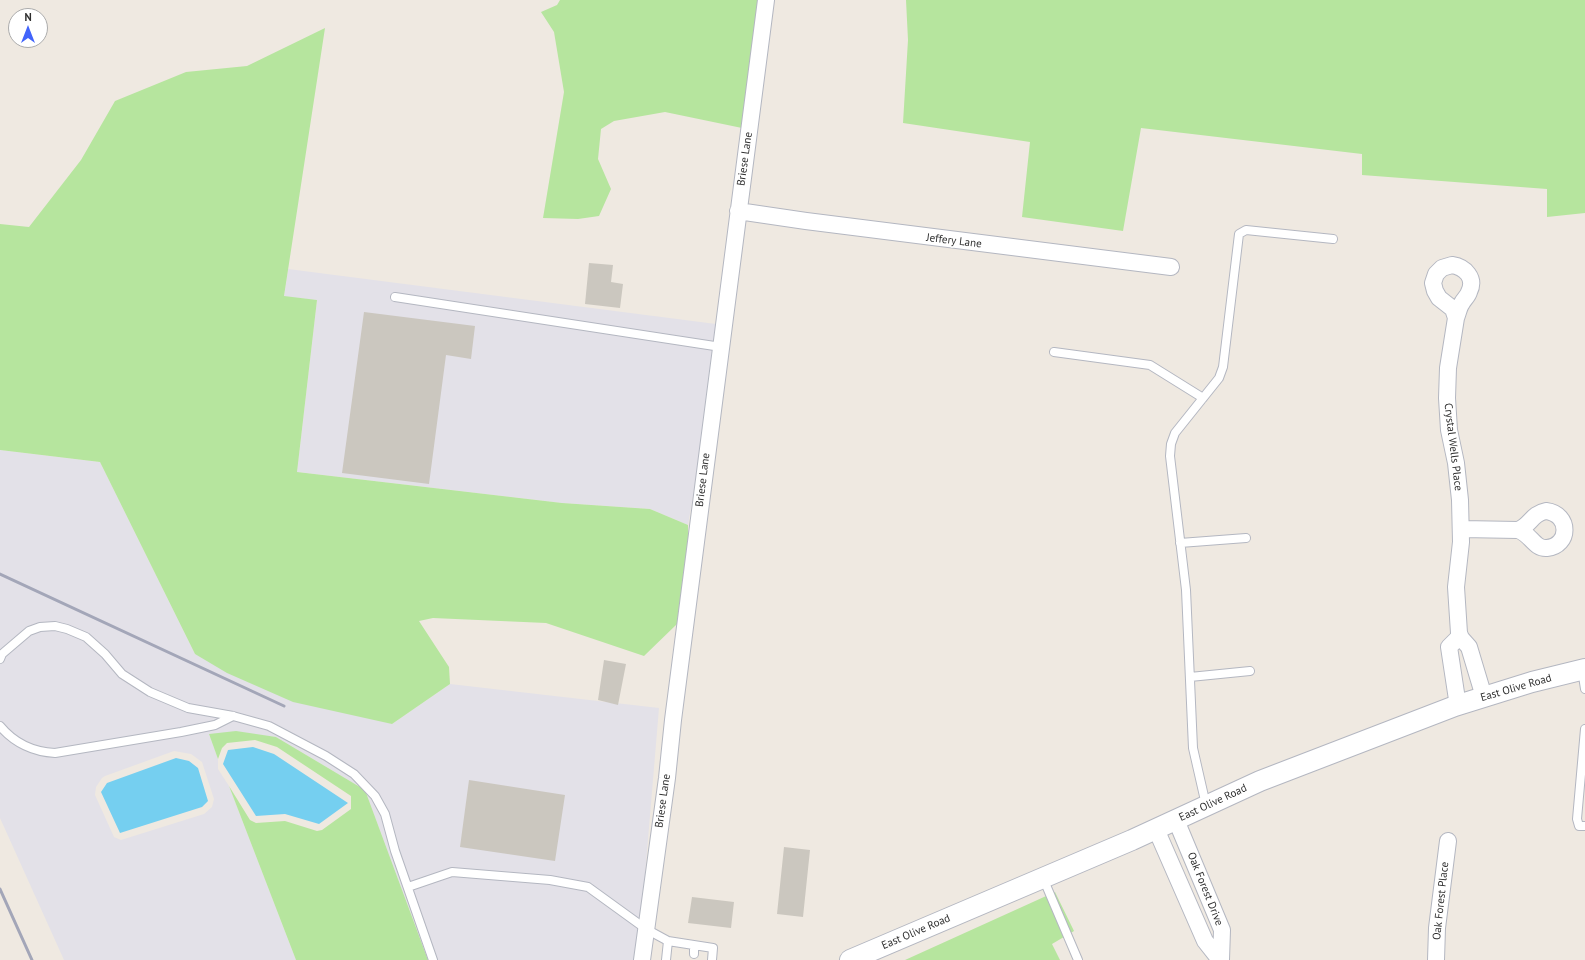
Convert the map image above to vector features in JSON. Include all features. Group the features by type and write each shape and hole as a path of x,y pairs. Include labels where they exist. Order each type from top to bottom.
{"street":[{"name":"Briese Lane","path":"642,960 667,778 720,347 766,0"},
{"name":"Jeffery Lane","path":"738,211 1171,268"},
{"name":"Crystal Wells Place","path":"1456,318 1448,368 1447,398 1449,430 1456,463 1462,529 1456,587 1461,638 1469,647 1484,697"},
{"path":"1462,529 1518,530"},
{"path":"1458,706 1449,647 1459,637 1460,633"},
{"name":"East Olive Road","path":"850,960 1044,878 1260,781 1484,697 1532,682 1584,676"},
{"name":"Oak Forest Drive","path":"1176,820 1222,930 1220,960"},
{"name":"Oak Forest Drive","path":"1156,829 1205,941 1220,960"},
{"name":"Oak Forest Place","path":"1436,960 1437,928 1448,841"}],"lane":[{"path":"1206,806 1193,748 1186,590 1170,456 1171,444 1175,433 1219,378 1223,367 1239,234 1246,230 1333,239"},
{"path":"395,297 720,347"},
{"path":"1054,352 1150,365 1203,398"},
{"path":"1180,543 1246,538"},
{"path":"0,658 6,650 29,631 40,627 55,626 67,629 86,637 105,654 122,674 150,692 188,708 233,716 269,726 326,756 354,774 375,796 386,814 395,851 433,960"},
{"path":"1190,677 1250,671"},
{"path":"0,726 6,734 19,743 41,752 55,753 215,725 233,716"},
{"path":"1585,730 1577,819 1579,826 1585,826"},
{"path":"408,887 452,872 550,880 588,887 646,929 668,941 694,950 713,948 712,960"},
{"path":"1044,878 1078,960"},
{"path":"666,960 668,941"}],"shaded area":[{"path":"288,269 716,324 697,472 688,525 650,509 562,503 297,472 317,300 284,297"},
{"path":"0,450 100,462 195,654 392,724 450,684 659,708 644,887 634,960 428,960 365,790 276,737 209,734 218,759 218,769 229,786 296,960 64,960 0,818","holes":["174,751 191,754 202,762 214,799 212,807 204,814 121,840 114,837 95,795 96,787 102,778"]}],"green space":[{"path":"560,0 759,0 742,128 665,112 614,121 601,129 598,159 611,189 599,216 578,219 543,218 564,92 554,32 541,12 557,5"},
{"path":"906,0 1585,0 1585,213 1547,217 1547,189 1362,175 1362,154 1141,128 1123,231 1022,217 1030,142 903,123 908,40"},
{"path":"325,28 284,296 317,300 297,472 562,503 650,509 688,525 688,544 677,624 644,656 546,623 433,618 419,621 449,667 450,684 392,724 293,702 227,673 195,654 100,462 0,450 0,224 29,227 81,160 115,101 186,72 247,66"},
{"path":"236,731 276,737 365,790 428,960 296,960 229,786 250,820 256,823 285,821 317,831 322,830 351,809 351,796 277,747 255,740 227,743 222,748 218,759 209,734"},
{"path":"1055,892 1074,931 1052,944 1060,960 905,960"}],"water":[{"path":"253,747 274,754 348,803 319,824 285,814 256,816 223,764 228,750"},
{"path":"176,758 189,761 198,768 208,801 202,807 120,833 101,792 107,783"}],"building":[{"path":"589,263 613,265 611,282 623,284 620,308 585,304"},
{"path":"364,312 475,326 471,359 446,355 429,484 342,473"},
{"path":"604,660 626,664 618,705 598,700"},
{"path":"469,780 565,795 555,861 460,847"},
{"path":"784,847 810,850 803,917 777,914"},
{"path":"692,897 734,902 731,928 688,923"}],"railway":[{"path":"0,574 284,706"},
{"path":"0,889 32,960"}]}
